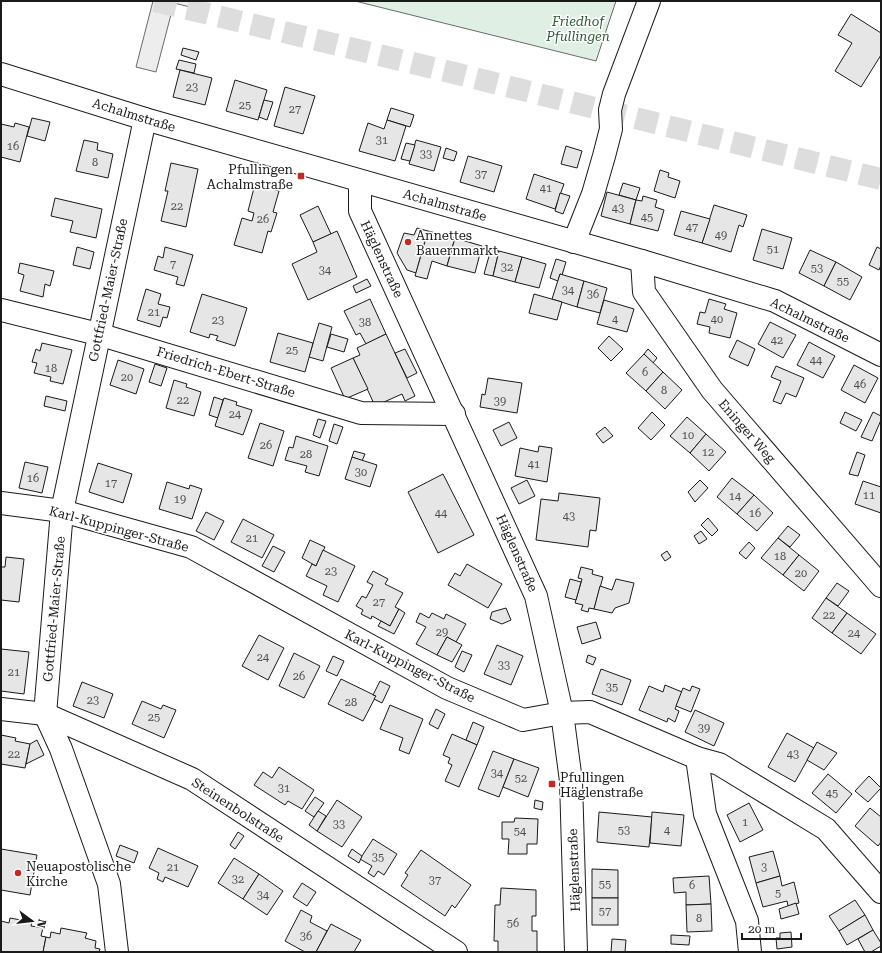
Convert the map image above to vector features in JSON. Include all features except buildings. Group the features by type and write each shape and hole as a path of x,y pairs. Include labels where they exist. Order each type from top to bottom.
{"street":[{"path":"574,242 593,194 604,156 611,129 610,110 614,94 648,1"},
{"name":"Achalmstraße","path":"1,74 145,119 642,261 775,301 881,355"},
{"name":"Gottfried-Maier-Straße","path":"117,952 109,884 61,749 45,714 62,511 98,334 145,119"},
{"name":"Häglenstraße","path":"360,181 360,211 536,596 562,713 571,781 576,952"},
{"name":"Eninger Weg","path":"642,261 644,292 712,390 881,586"},
{"name":"Friedrich-Ebert-Straße","path":"1,310 98,334 361,413 454,414"},
{"name":"Karl-Kuppinger-Straße","path":"1,503 62,511 191,547 447,688 523,720 562,713 590,712 697,758 718,764 826,829 881,892"},
{"name":"Steinenbolstraße","path":"1,709 45,714 192,780 456,952"},
{"path":"697,758 705,814 747,920 750,952"}],"green space":[{"name":"Friedhof Pfullingen","path":"355,1 616,1 596,61"}],"shaded area":[{"path":"153,1 206,1 198,9 174,3 156,72 136,67"}],"tunnel":[{"path":"155,1 454,73 881,179"}],"place":[{"name":"Pfullingen Achalmstraße","path":"301,176"},
{"name":"Annettes Bauernmarkt","path":"408,242"},
{"name":"Pfullingen Häglenstraße","path":"552,784"},
{"name":"Neuapostolische Kirche","path":"18,873"}]}
